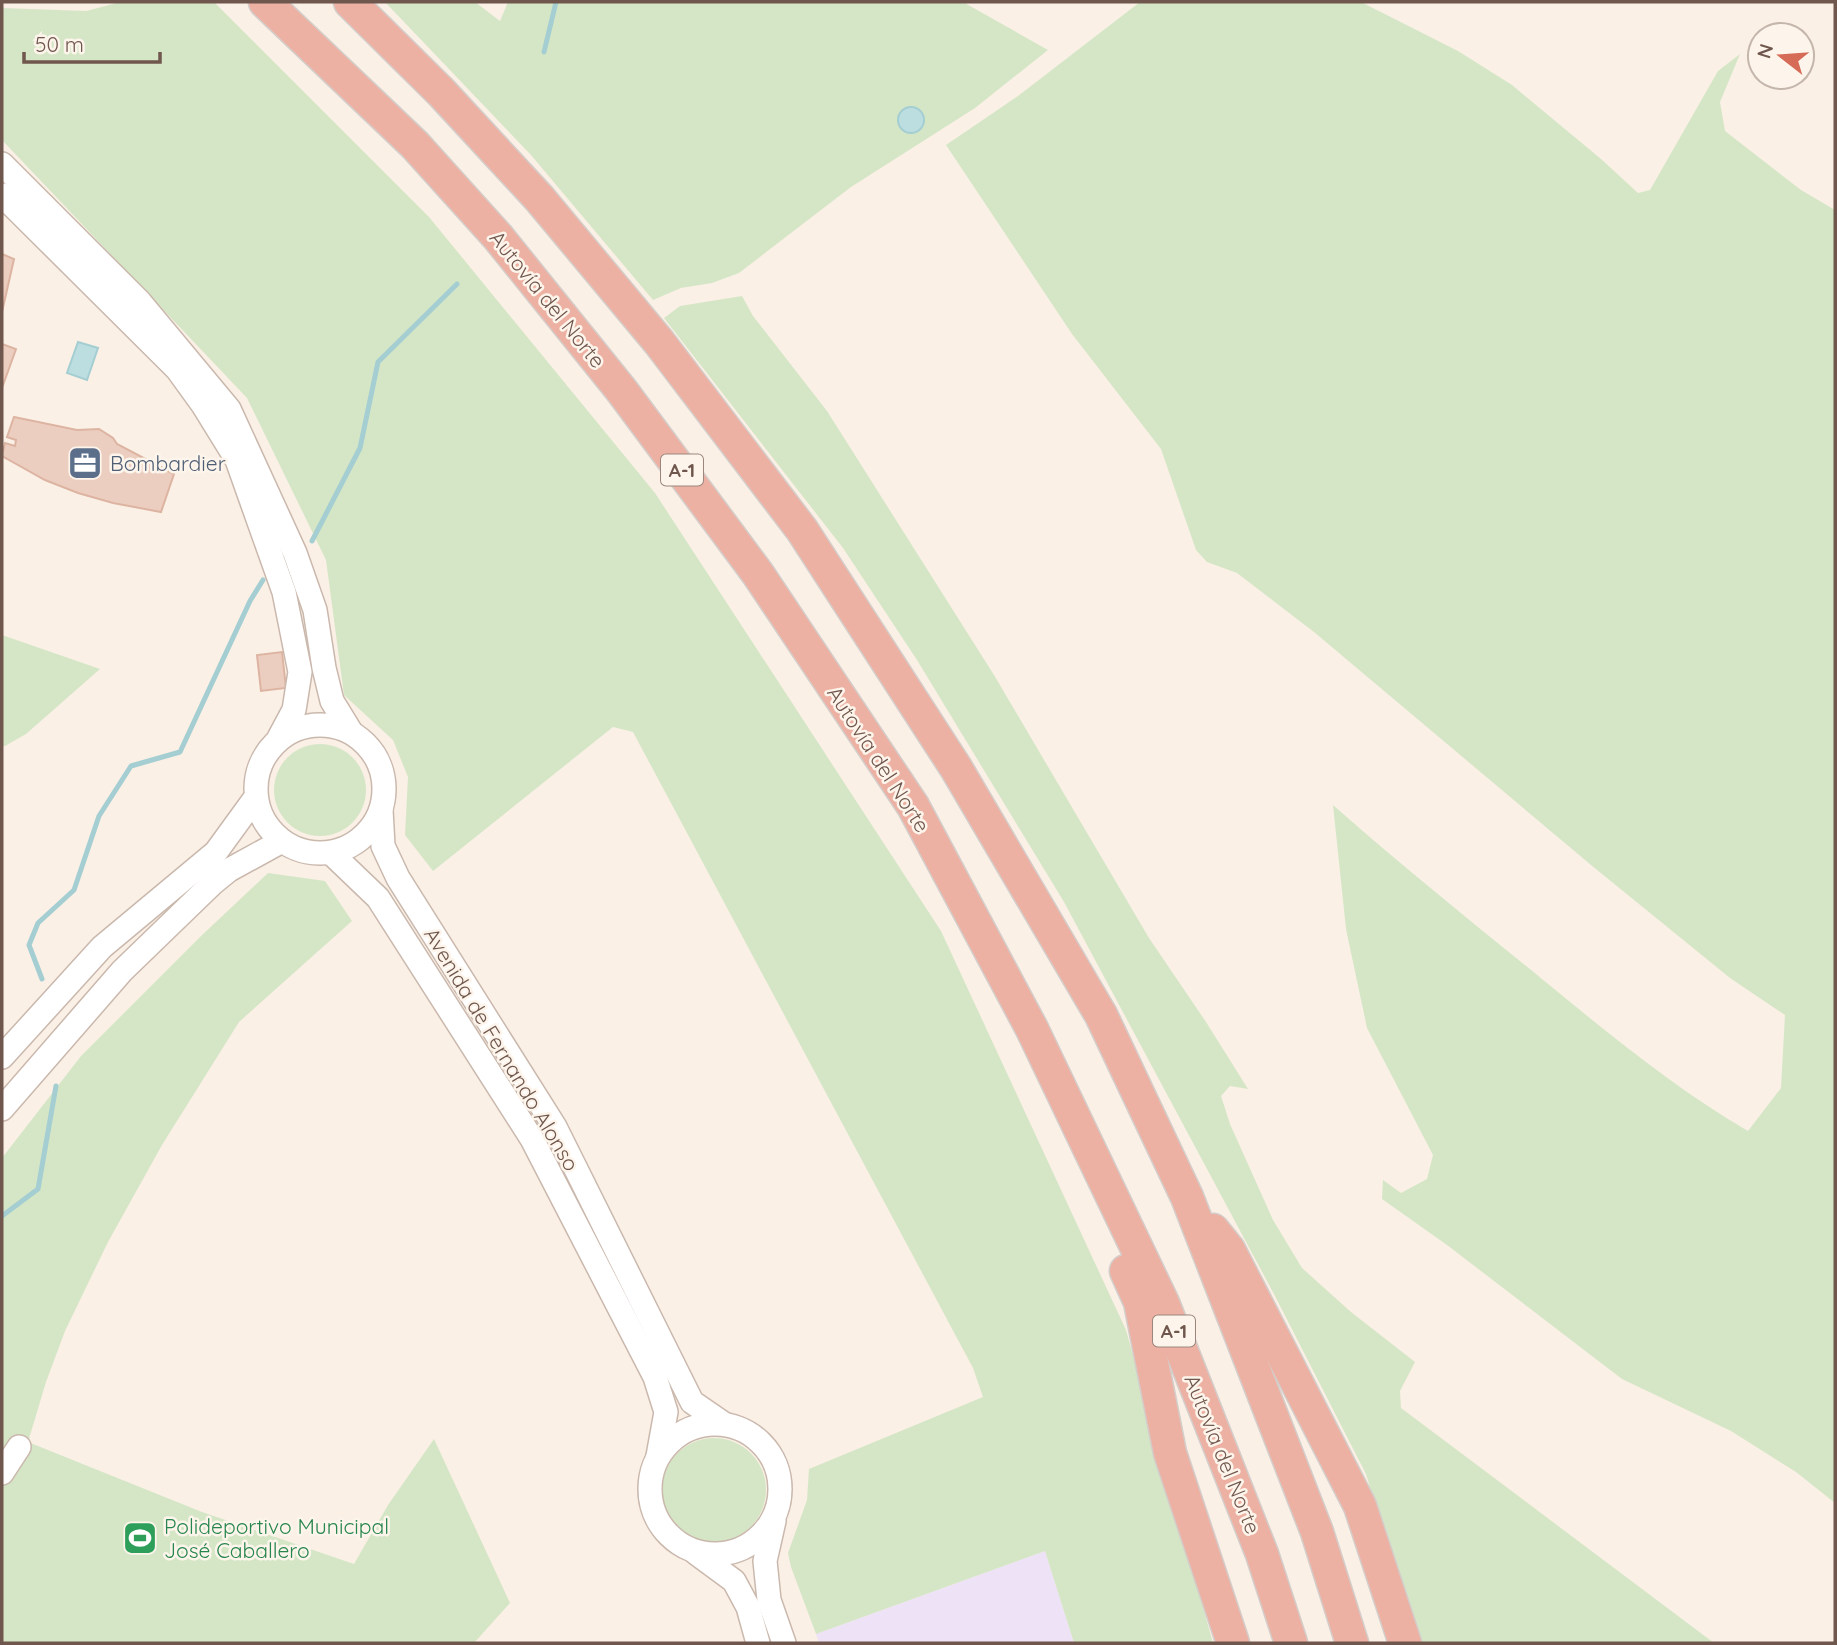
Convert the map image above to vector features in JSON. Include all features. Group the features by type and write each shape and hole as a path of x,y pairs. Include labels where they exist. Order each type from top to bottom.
{"highway":[{"name":"Autovía del Norte","path":"265,2 415,145 498,237 631,401 758,573 913,806 1032,1029 1163,1303 1262,1553 1291,1643"},
{"path":"350,2 441,92 539,198 659,342 802,530 956,768 1101,1015 1187,1197 1317,1532 1352,1643"},
{"path":"1032,1029 1065,1135 1140,1302 1170,1453 1233,1643"},
{"path":"1187,1197 1229,1250 1360,1506 1405,1643"}],"street":[{"path":"2,164 141,302 229,410 295,553 315,610 332,701 351,732"},
{"path":"2,195 177,369 237,460 284,592 300,672 293,710 279,738 265,755 257,775 256,797 265,822 282,841 297,850 314,853 331,853 344,849 366,834 381,810 384,792 380,766 366,743 351,732 314,724 279,738"},
{"path":"2,1057 103,947 216,852 256,797"},
{"name":"Avenida de Fernando Alonso","path":"381,810 383,846 398,878 555,1127 692,1402 724,1424"},
{"path":"2,1109 122,971 213,883 229,870 282,841"},
{"name":"Avenida de Fernando Alonso","path":"331,853 378,898 532,1139 655,1377 666,1412 658,1456"},
{"path":"758,1643 748,1607 734,1581 668,1535 652,1509 649,1494 651,1475 658,1456 670,1441 686,1430 704,1424 724,1424 740,1428 766,1448 774,1462 779,1479 779,1496 765,1561 769,1600 784,1643"},
{"path":"2,1474 19,1447"},
{"path":"693,1551 713,1555 742,1548 766,1530 776,1512"}],"shaded area":[{"path":"1045,1551 1074,1643 819,1643 816,1634"}],"green space":[{"path":"121,2 214,2 429,217 655,493 941,931 1126,1330 1213,1643 1074,1643 1045,1551 816,1634 788,1553 807,1500 809,1469 983,1397 973,1368 633,732 613,727 433,871 405,835 408,777 393,740 344,695 326,560 247,398 2,140 2,8 86,11"},
{"path":"385,2 475,2 500,21 508,2 963,2 1048,50 975,108 851,187 739,273 712,283 681,288 653,300 531,155"},
{"path":"1140,2 1361,2 1458,51 1512,85 1638,193 1650,190 1718,71 1740,54 1720,102 1725,131 1801,190 1835,210 1835,1503 1796,1472 1731,1431 1622,1379 1447,1245 1382,1199 1383,1180 1401,1193 1427,1179 1433,1155 1367,1028 1346,929 1333,805 1617,1039 1694,1097 1748,1131 1781,1088 1785,1015 1730,978 1591,865 1314,632 1237,573 1207,562 1196,550 1161,449 1072,334 946,145 1018,96"},
{"path":"742,296 753,316 827,411 994,675 1149,938 1248,1089 1230,1086 1221,1096 1230,1124 1273,1220 1302,1268 1351,1312 1415,1362 1400,1391 1401,1408 1714,1643 1417,1643 1366,1474 1275,1296 1064,902 917,660 843,548 664,318 680,306"},
{"path":"2,635 100,669 26,734 5,746 2,746"},
{"path":"320,744 338,748 352,758 362,772 366,790 362,808 352,822 338,832 320,836 302,832 288,822 278,808 274,790 278,772 288,758 302,748"},
{"path":"268,873 325,881 352,921 239,1022 162,1145 108,1242 65,1331 28,1442 202,1512 354,1564 388,1505 434,1439 510,1603 474,1643 2,1643 2,1158 81,1056"},
{"path":"714,1438 734,1442 751,1453 762,1470 766,1490 762,1510 751,1527 734,1538 714,1542 694,1538 677,1527 666,1510 662,1490 666,1470 677,1453 694,1442"}],"water":[{"path":"911,107 920,111 924,120 920,129 911,133 902,129 898,120 902,111"},
{"path":"78,342 98,348 87,380 67,373"}],"building":[{"path":"2,254 14,259 2,312"},
{"path":"2,344 16,349 2,388"},
{"name":"Bombardier","path":"14,417 77,430 99,429 117,444 174,474 161,512 78,493 45,480 2,456 5,443 15,446 16,440 7,437"},
{"path":"282,652 286,688 261,691 257,655"}],"waterway":[{"path":"544,52 556,2"},
{"path":"312,541 360,448 378,362 457,284"},
{"path":"42,979 29,945 38,923 74,890 99,816 131,766 180,752 250,601 263,580"},
{"path":"2,1216 38,1189 56,1086"}],"place":[{"name":"Bombardier","path":"85,463"},
{"name":"Polideportivo Municipal José Caballero","path":"140,1538"}]}
